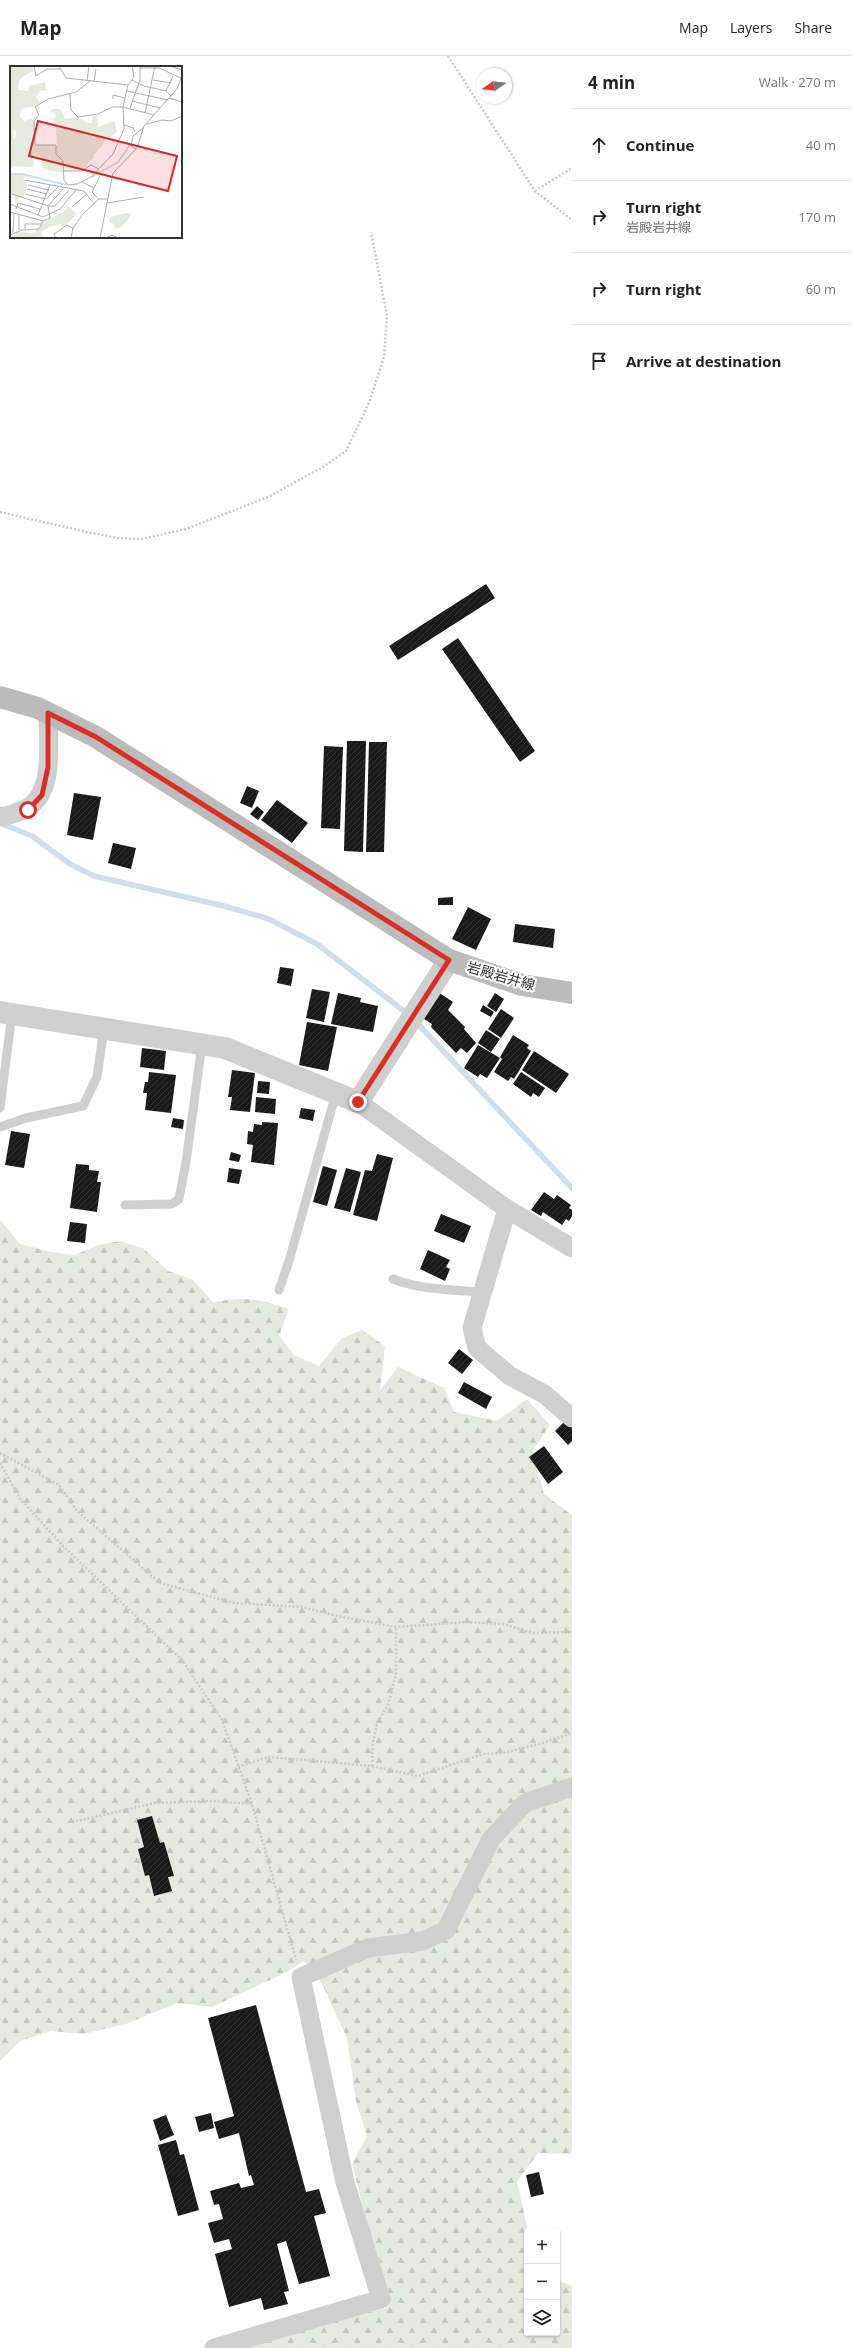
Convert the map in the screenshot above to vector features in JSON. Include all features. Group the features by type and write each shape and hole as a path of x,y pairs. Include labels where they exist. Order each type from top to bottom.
{"main road":[{"name":"岩殿岩井線","path":"0,697 48,713 96,737 449,960 522,985 572,993"}],"street":[{"path":"0,816 28,810 42,795 48,767 48,713"},
{"path":"358,1102 449,960"},
{"path":"6,1012 202,1044 246,1056 358,1102 507,1209 572,1248"},
{"path":"507,1209 472,1328 477,1348 510,1376 544,1394 572,1418"},
{"path":"214,2348 381,2299 345,2182 301,1978 368,1948 423,1941 446,1930 491,1839 525,1803 572,1787"}],"lane":[{"path":"0,1108 6,1012"},
{"path":"0,1127 26,1118 83,1106 97,1077 104,1027"},
{"path":"125,1205 172,1204 179,1199 186,1162 202,1044"},
{"path":"279,1290 293,1248 336,1093"},
{"path":"393,1279 409,1285 430,1289 483,1292"}],"path":[{"path":"448,56 535,191 572,220"},
{"path":"535,191 572,168"},
{"path":"0,512 95,534 117,538 141,539 186,529 268,497 323,467 346,451 369,402 384,357 387,316 371,232"},
{"path":"0,1453 59,1485 77,1511 160,1583 234,1603 303,1607 337,1616 396,1627 467,1622 503,1624 533,1633 572,1632"},
{"path":"0,1463 21,1500 65,1548 182,1660 222,1720 252,1804 301,1978"},
{"path":"372,1766 373,1743 377,1724 388,1705 396,1674 396,1627"},
{"path":"238,1767 269,1757 372,1766 418,1776 483,1754 503,1753 542,1744 572,1734"},
{"path":"72,1822 155,1803 212,1801 252,1804"}],"green space":[{"path":"0,1220 20,1244 51,1252 74,1255 99,1245 120,1241 143,1248 168,1271 193,1280 213,1302 243,1299 260,1301 289,1309 279,1336 294,1355 319,1366 342,1338 362,1330 385,1346 380,1390 398,1367 444,1388 454,1412 497,1421 527,1399 550,1425 533,1450 544,1494 572,1515 572,2154 538,2153 517,2182 527,2228 524,2228 524,2336 560,2336 560,2281 572,2286 572,2348 239,2348 295,2330 386,2308 381,2266 366,2220 352,2164 367,2136 356,2101 347,2038 322,1984 304,1961 283,1974 212,2007 177,2003 126,2024 83,2034 51,2031 20,2041 0,2061"}],"building":[{"path":"486,584 495,598 398,660 389,646"},
{"path":"458,638 535,751 520,762 442,649"},
{"path":"347,741 366,741 363,852 344,851"},
{"path":"369,742 387,742 384,852 366,852"},
{"path":"324,746 343,747 340,829 321,828"},
{"path":"247,786 259,791 252,808 240,803"},
{"path":"74,793 101,797 93,840 67,835"},
{"path":"277,800 308,823 292,843 261,820"},
{"path":"257,806 264,812 258,820 250,814"},
{"path":"113,843 136,848 131,869 108,863"},
{"path":"453,897 453,905 438,905 438,898"},
{"path":"468,907 491,919 476,950 452,939"},
{"path":"515,924 555,929 553,948 513,942"},
{"path":"280,967 294,969 291,986 277,983"},
{"path":"312,989 330,992 324,1022 306,1018"},
{"path":"438,992 453,1002 448,1010 465,1027 464,1029 476,1043 467,1053 461,1048 456,1053 431,1027 432,1024 421,1017"},
{"path":"338,993 361,998 360,1002 378,1006 373,1032 331,1024"},
{"path":"495,993 504,999 496,1012 487,1006"},
{"path":"483,1005 494,1012 491,1017 480,1011"},
{"path":"501,1009 514,1018 501,1038 488,1029"},
{"path":"307,1022 337,1027 328,1071 299,1065"},
{"path":"486,1030 500,1039 491,1052 478,1043"},
{"path":"513,1035 529,1045 527,1048 531,1051 514,1079 511,1077 508,1081 494,1072 502,1059 500,1057"},
{"path":"478,1045 500,1058 487,1078 480,1074 478,1077 464,1068"},
{"path":"142,1048 166,1051 164,1070 140,1067"},
{"path":"534,1051 569,1074 556,1093 522,1070"},
{"path":"232,1070 255,1073 250,1112 230,1110 232,1097 228,1097"},
{"path":"149,1072 176,1075 171,1113 145,1110 147,1093 143,1093 145,1082 148,1082"},
{"path":"521,1072 545,1088 539,1097 533,1093 531,1097 513,1084"},
{"path":"258,1081 270,1082 269,1094 257,1093"},
{"path":"256,1097 276,1099 275,1114 255,1112"},
{"path":"301,1108 315,1110 313,1121 299,1118"},
{"path":"173,1118 184,1120 183,1129 171,1127"},
{"path":"262,1122 278,1123 274,1165 251,1162 253,1145 247,1144 248,1131 253,1132 254,1124 262,1125"},
{"path":"11,1131 30,1134 24,1168 5,1165"},
{"path":"231,1152 241,1155 239,1162 229,1160"},
{"path":"377,1154 393,1158 377,1221 353,1215 365,1170 372,1171"},
{"path":"76,1164 89,1165 89,1170 99,1171 97,1182 101,1182 97,1212 70,1208"},
{"path":"323,1166 337,1170 327,1206 313,1202"},
{"path":"229,1168 242,1170 239,1184 227,1182"},
{"path":"346,1168 361,1172 350,1212 334,1208"},
{"path":"544,1192 554,1199 557,1195 571,1205 569,1208 572,1210 572,1216 569,1221 566,1219 562,1225 543,1212 541,1216 531,1210"},
{"path":"441,1214 471,1226 464,1243 434,1231"},
{"path":"70,1222 87,1224 85,1243 67,1241"},
{"path":"428,1250 450,1260 446,1267 450,1269 445,1281 420,1269"},
{"path":"459,1349 473,1360 462,1374 448,1363"},
{"path":"464,1382 492,1397 486,1409 458,1393"},
{"path":"566,1420 572,1427 572,1441 568,1445 555,1431"},
{"path":"544,1446 563,1472 548,1484 529,1457"},
{"path":"152,1816 160,1843 164,1842 174,1876 168,1877 172,1891 154,1896 149,1875 145,1876 138,1849 144,1847 137,1820"},
{"path":"256,2005 306,2192 319,2189 326,2213 314,2216 330,2276 299,2284 286,2241 277,2244 289,2291 284,2292 288,2304 264,2310 261,2298 229,2307 215,2254 232,2249 229,2239 214,2243 208,2223 223,2219 219,2204 214,2205 210,2191 239,2183 241,2188 254,2185 251,2175 249,2176 239,2133 219,2139 214,2122 234,2116 208,2018"},
{"path":"211,2113 214,2128 199,2132 195,2117"},
{"path":"166,2115 174,2135 160,2141 153,2120"},
{"path":"176,2140 180,2155 184,2154 199,2210 178,2216 158,2145"},
{"path":"539,2172 544,2194 531,2197 526,2175"}],"waterway":[{"path":"0,823 32,836 70,864 94,876 224,906 269,919 317,944 409,1015"},
{"path":"415,1021 572,1188"}],"route":[{"path":"28,810 42,795 48,767 48,713 96,737 449,960 358,1102"}]}
